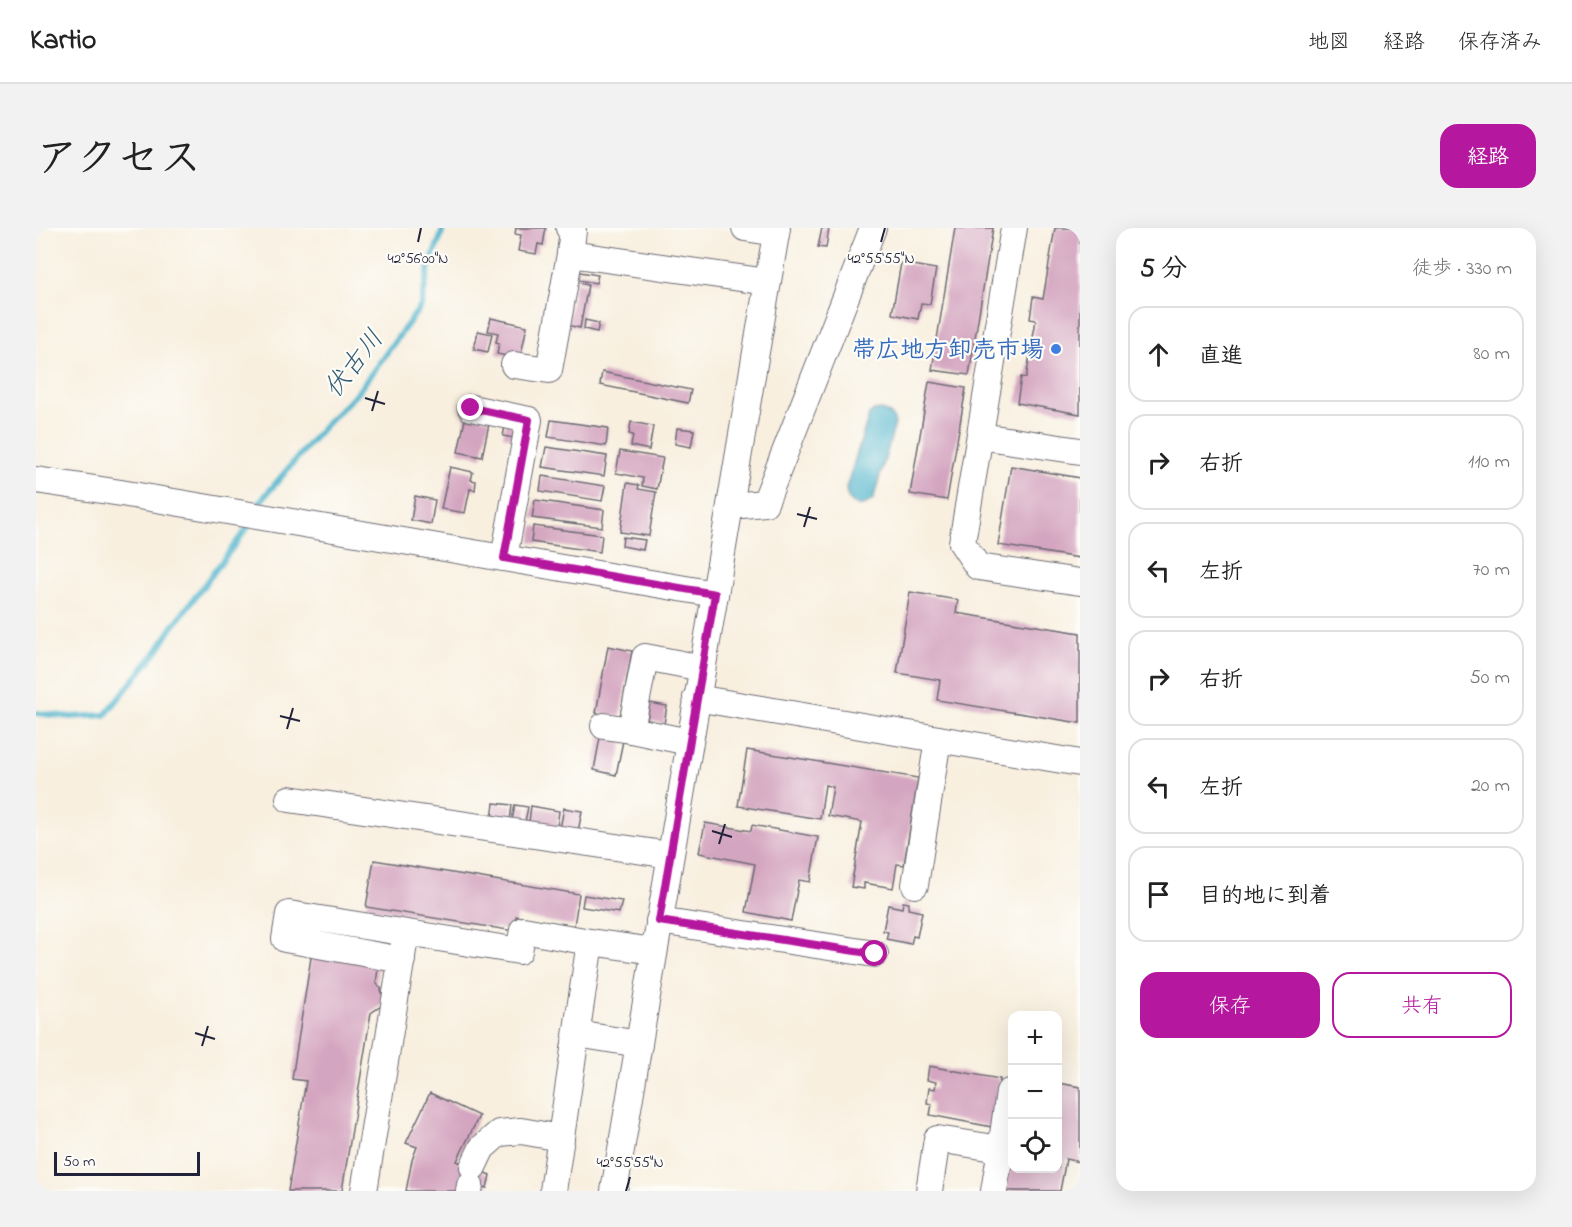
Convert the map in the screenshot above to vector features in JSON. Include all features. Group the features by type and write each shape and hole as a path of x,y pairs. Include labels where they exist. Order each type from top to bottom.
{"street":[{"path":"514,365 549,370 570,254 573,231 569,228"},
{"path":"614,1191 776,231 745,228"},
{"path":"730,506 765,503 873,228"},
{"path":"1014,228 962,543 978,567 1080,582"},
{"path":"570,254 768,282"},
{"path":"471,408 529,420 504,558"},
{"path":"980,436 1080,451"},
{"path":"36,480 715,594"},
{"path":"631,730 645,657 702,668"},
{"path":"696,698 1080,763"},
{"path":"604,726 689,742"},
{"path":"915,885 938,739"},
{"path":"289,799 670,855"},
{"path":"402,960 285,939 289,914 519,951 523,930 654,951"},
{"path":"659,921 875,954"},
{"path":"364,1191 406,932"},
{"path":"553,1191 590,942"},
{"path":"577,1034 639,1044"},
{"path":"994,1191 1008,1099"},
{"path":"471,1181 482,1148 499,1133 520,1131 561,1138"},
{"path":"928,1191 937,1139 1001,1149"}],"water":[{"path":"881,410 891,415 895,424 873,500 863,505 854,504 846,488 869,415"}],"building":[{"path":"516,228 546,228 543,245 538,244 536,254 518,251 521,235 515,234"},
{"path":"822,228 829,228 826,248 818,247"},
{"path":"955,228 993,228 969,375 932,370"},
{"name":"帯広地方卸売市場","path":"1055,228 1080,228 1080,414 1017,403 1021,377 1026,378 1036,320 1030,319 1033,297 1043,299"},
{"path":"901,263 936,269 930,304 921,303 918,319 892,314"},
{"path":"580,272 598,275 596,283 578,280"},
{"path":"575,282 588,285 580,328 567,325"},
{"path":"491,318 527,326 520,359 497,354 498,333 488,331"},
{"path":"585,320 599,323 597,332 584,329"},
{"path":"478,331 492,334 488,352 474,349"},
{"path":"602,372 691,390 688,403 600,385"},
{"path":"929,382 966,388 947,500 910,494"},
{"path":"466,415 490,419 482,457 458,452"},
{"path":"551,420 608,428 606,446 548,437"},
{"path":"506,422 522,425 519,439 503,436"},
{"path":"631,422 653,426 649,450 631,446 633,435 629,434"},
{"path":"677,428 694,430 691,447 675,444"},
{"path":"546,447 607,456 604,476 542,467"},
{"path":"620,451 663,458 657,489 642,486 643,478 616,473"},
{"path":"1011,466 1080,478 1080,558 998,545"},
{"path":"450,467 473,472 471,480 476,481 475,490 470,489 465,513 441,509"},
{"path":"542,476 605,486 602,501 540,491"},
{"path":"627,483 639,485 638,489 656,492 649,536 620,532"},
{"path":"415,496 435,500 431,524 411,520"},
{"path":"535,500 604,510 602,527 532,518"},
{"path":"533,526 602,535 600,552 531,542"},
{"path":"623,537 645,540 643,550 622,546"},
{"path":"910,592 958,600 956,613 1080,633 1080,723 937,700 940,680 897,673"},
{"path":"608,646 632,651 620,717 596,713"},
{"path":"650,703 667,706 664,724 647,720"},
{"path":"601,732 624,736 616,775 594,770"},
{"path":"747,750 918,778 904,865 897,864 893,888 864,883 864,889 851,887 862,822 828,816 833,787 825,785 820,819 738,806"},
{"path":"494,803 512,805 510,821 492,819"},
{"path":"515,805 528,807 525,822 512,820"},
{"path":"531,806 559,811 557,827 529,822"},
{"path":"564,808 582,811 578,832 560,828"},
{"path":"705,823 751,831 752,825 818,837 810,882 799,880 791,921 746,912 755,864 699,853"},
{"path":"374,860 579,894 574,926 516,916 514,931 366,907"},
{"path":"584,895 622,901 619,913 582,907"},
{"path":"903,902 909,903 908,909 922,912 917,937 913,936 911,944 886,939 888,932 883,931 888,905 902,908"},
{"path":"312,951 379,962 376,983 381,988 383,1000 381,1006 371,1013 342,1191 288,1191 306,1081 292,1079"},
{"path":"929,1066 1000,1079 992,1127 930,1115 932,1104 927,1103 929,1088 935,1089 936,1082 927,1080"},
{"path":"1062,1084 1080,1087 1080,1162 1066,1159 1060,1191 1005,1191 1008,1173 1062,1173"},
{"path":"430,1093 479,1116 457,1161 490,1175 487,1188 463,1183 461,1191 406,1191 417,1147 406,1143"}],"waterway":[{"name":"伏古川","path":"260,502 325,425 357,393 421,306 429,267 442,228"},
{"name":"伏古川","path":"36,713 71,717 105,715 158,650 171,629 248,527"}],"place":[{"name":"帯広地方卸売市場","path":"1056,349"}],"route":[{"path":"471,408 529,420 504,558 715,594 659,921 875,954"}]}
